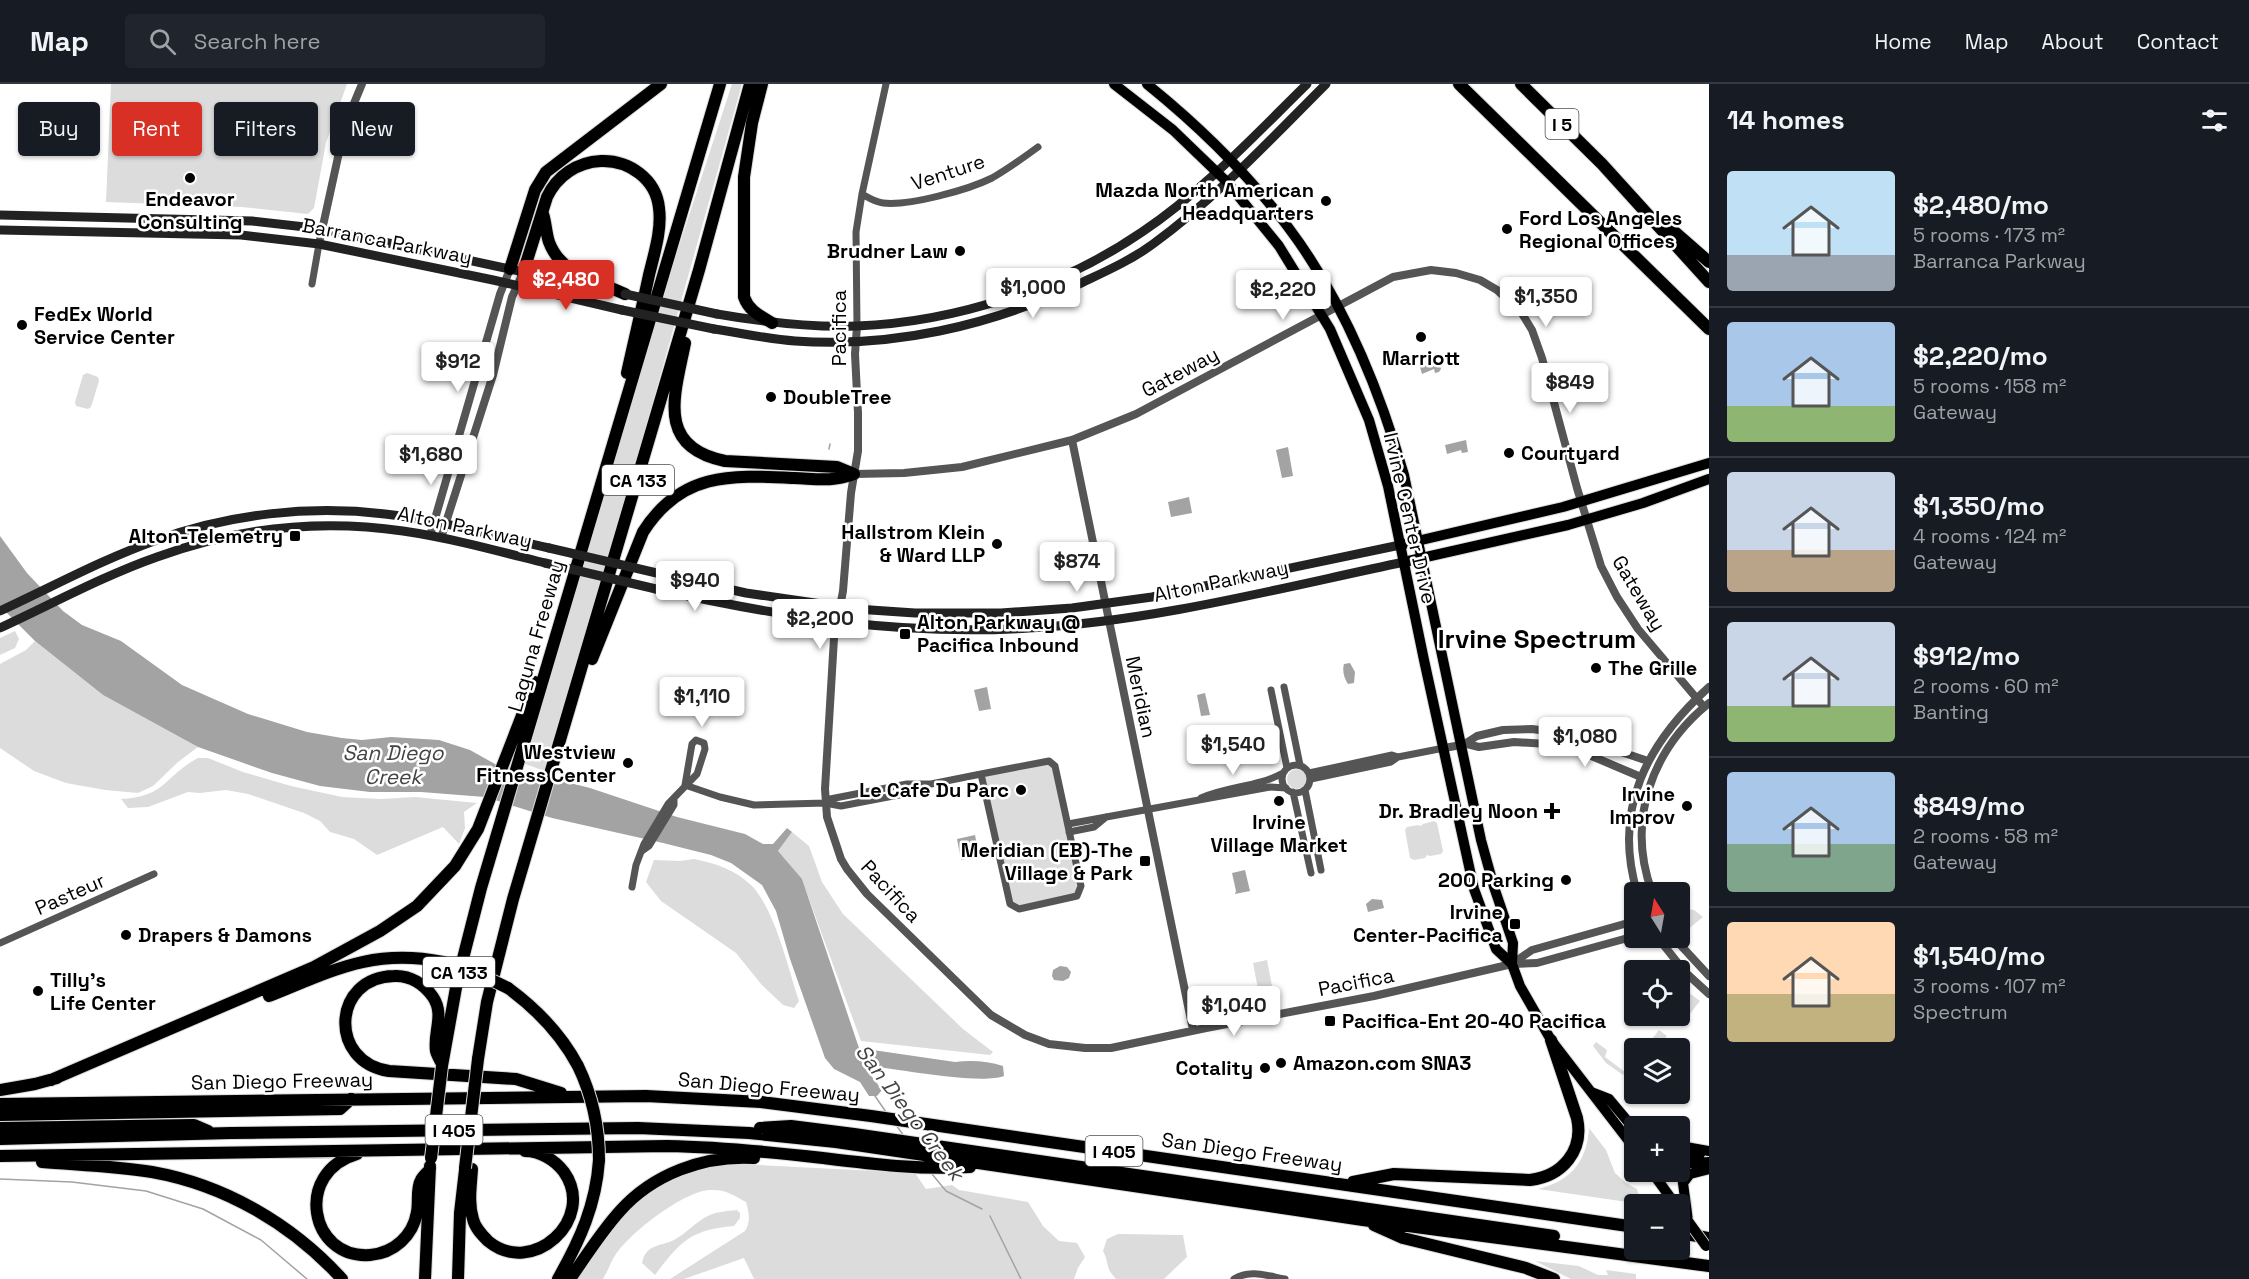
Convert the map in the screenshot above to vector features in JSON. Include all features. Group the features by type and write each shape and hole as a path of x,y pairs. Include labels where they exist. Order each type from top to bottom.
{"highway":[{"path":"516,271 536,190 546,172 661,84"},
{"name":"Laguna Freeway","path":"425,1279 430,1169 442,1060 468,934 720,84"},
{"name":"CA 133","path":"468,1169 474,1125 470,1117 478,1059 487,1002 502,941 699,270 750,84"},
{"path":"762,84 752,123 744,177 744,297 753,312 772,323"},
{"name":"I 5","path":"1459,84 1709,329"},
{"name":"I 5","path":"1521,84 1602,164 1709,282"},
{"path":"516,271 552,187 561,177 580,165 595,161 615,162 631,167 649,182 658,201 660,217 657,243 604,471"},
{"path":"1602,164 1709,262"},
{"path":"542,209 549,243 567,268 626,294"},
{"path":"699,270 673,404 675,419 682,437 694,449 714,459 837,466 854,474"},
{"path":"576,689 590,664 643,532 652,517 670,499 687,488 722,478 769,477 835,480 854,474"},
{"path":"51,1080 295,976 396,921 426,898 455,866 474,836 536,681 554,622 566,600"},
{"path":"0,1090 51,1080 341,967 389,957 415,957 443,962 477,973 508,988 549,1023 578,1066 589,1091 596,1118 599,1160 597,1184 590,1214 558,1279"},
{"path":"442,1060 436,1050 439,1013 434,999 420,984 399,976 383,976 369,982 353,996 345,1016 347,1038 358,1057 373,1068 516,1079 574,1097"},
{"path":"1343,1184 1394,1174 1530,1180 1557,1172 1572,1157 1579,1130 1551,1040"},
{"name":"San Diego Freeway","path":"0,1104 646,1096 722,1099 807,1107 907,1121 1624,1225"},
{"path":"0,1114 340,1108 351,1099"},
{"path":"0,1128 194,1125 214,1134"},
{"path":"717,1130 791,1126 1624,1246"},
{"name":"I 405","path":"0,1139 627,1128 717,1130 804,1138 1363,1220 1709,1266"},
{"path":"0,1157 667,1146 765,1151 910,1167 943,1169 995,1166"},
{"path":"452,1149 532,1151 551,1160 563,1171 572,1192 571,1213 562,1232 552,1242 533,1251 508,1251 490,1243 472,1218 468,1169"},
{"path":"372,1150 346,1157 334,1165 324,1177 318,1190 316,1212 321,1226 334,1243 352,1253 366,1255 381,1253 395,1247 405,1238 412,1228 417,1213 420,1181 430,1169"},
{"path":"0,1157 143,1171 201,1185 234,1199 277,1223 319,1256 342,1279"},
{"path":"570,1279 621,1210 646,1188 671,1174 728,1158 824,1158"},
{"path":"458,1279 460,1213 468,1169"},
{"path":"1363,1220 1403,1238 1526,1268 1554,1279"},
{"path":"1690,1232 1709,1229"},
{"path":"1690,1235 1709,1238"},
{"path":"1690,1256 1709,1258"}],"main road":[{"name":"Irvine Center Drive","path":"1114,84 1148,109 1227,182 1279,246 1322,315 1369,420 1388,486 1467,861 1479,904 1496,949 1512,964"},
{"name":"Irvine Center Drive","path":"1147,84 1173,105 1240,170 1289,228 1337,306 1390,426 1419,540 1484,849 1513,943 1512,964 1520,986 1551,1040 1624,1135"},
{"name":"Barranca Parkway","path":"0,215 252,221 322,229 717,314 772,323 857,326 940,315 985,304 1038,286 1088,264 1142,233 1186,199 1307,84"},
{"name":"Barranca Parkway","path":"0,230 220,235 319,244 714,329 794,341 897,338 993,319 1046,300 1150,246 1194,212 1227,182 1326,84"},
{"name":"Alton Parkway","path":"0,611 159,539 248,517 306,511 349,511 434,521 746,593 840,606 902,612 980,613 1052,610 1178,592 1522,518 1709,463"},
{"name":"Alton Parkway","path":"4,626 159,556 211,540 271,529 330,526 383,529 441,538 656,589 763,612 836,623 893,628 971,630 1029,628 1166,611 1404,562 1587,520 1655,500 1709,479"},
{"path":"1590,1092 1609,1099 1624,1117"},
{"path":"1690,1149 1709,1154"},
{"path":"1690,1154 1709,1154"},
{"path":"1690,1163 1709,1162"},
{"path":"1683,1194 1683,1183 1688,1176 1696,1171 1709,1169"},
{"path":"1690,1224 1709,1250"}],"street":[{"path":"312,284 345,125 362,84"},
{"name":"Pacifica","path":"886,84 856,232 857,326 855,341 858,451 840,606 836,623 825,803 831,833 847,869 867,894 979,1005 1004,1024 1049,1044 1085,1048 1111,1048 1374,996 1512,964 1538,963 1624,939"},
{"name":"Venture","path":"862,194 873,200 891,203 909,202 950,192 992,178 1038,147"},
{"name":"Gateway","path":"854,474 904,473 962,466 1072,440 1136,414 1392,277 1438,270 1456,273 1480,280 1497,290 1521,312 1532,330 1601,566 1617,597 1638,629 1696,699 1706,705"},
{"path":"430,536 505,283 516,271"},
{"path":"441,538 493,375 500,338 516,286 516,271"},
{"name":"Meridian","path":"1072,440 1193,1030"},
{"path":"1284,687 1300,765 1310,776"},
{"path":"1634,882 1629,841 1632,812 1641,777 1665,732 1709,687"},
{"path":"1271,690 1285,771 1282,781 1290,790 1311,873"},
{"path":"1649,882 1642,843 1643,813 1655,770 1669,746 1686,724 1706,705"},
{"path":"1463,745 1477,736 1503,730 1532,729 1568,734 1648,761"},
{"path":"1532,729 1532,742"},
{"path":"632,887 636,865 645,847 672,803 685,785 697,774 706,746 702,741 696,740 692,744 685,785"},
{"path":"1310,776 1391,762 1398,757 1463,745 1479,747 1532,742 1582,752 1641,777"},
{"path":"685,785 754,805 825,803 841,806 909,793 925,785 981,774 1049,761 1055,766 1081,886 1077,896 1018,909 1010,904 981,774"},
{"path":"1193,801 1211,793 1268,781 1292,765 1300,765"},
{"path":"1310,776 1305,790 1321,870"},
{"path":"1068,828 1094,827 1106,817 1270,787 1305,790"},
{"name":"Pasteur","path":"0,943 154,874"},
{"name":"Pacifica","path":"1512,964 1532,950 1624,924"},
{"path":"1666,948 1685,972 1709,994"},
{"path":"1683,948 1709,976"},
{"path":"1234,1279 1254,1273 1285,1279"}],"shaded area":[{"path":"111,84 347,84 341,102 330,102 330,132 314,208 308,214 242,207 106,202"},
{"path":"732,84 742,84 636,462 545,771 525,764 649,338"},
{"path":"87,373 98,377 99,381 91,407 88,409 76,406 75,402 83,375"},
{"path":"15,631 19,639 15,648 0,655 0,638"},
{"path":"35,641 103,695 198,747 153,786 138,793 66,783 34,771 0,748 0,664 26,650"},
{"path":"198,758 208,758 243,772 291,786 342,797 381,799 415,797 477,803 464,812 465,828 459,844 443,827 377,855 354,839 330,832 320,821 304,813 248,794 226,790 188,792 148,807 128,808 121,799 156,790"},
{"path":"1049,761 1055,766 1081,886 1077,896 1019,909 1010,904 981,774"},
{"path":"1297,769 1304,772 1307,779 1304,786 1297,789 1290,786 1287,779 1290,772"},
{"path":"1434,821 1437,823 1443,851 1441,854 1427,855 1425,858 1414,860 1410,858 1405,830 1407,827 1421,826"},
{"path":"792,832 809,846 822,882 843,914 963,1029 993,1052 990,1055 861,1041 802,880 778,851"},
{"path":"694,859 732,871 746,880 760,896 768,909 780,940 799,1001 794,1008 783,1005 761,984 736,953 661,901 646,882 654,860"},
{"path":"1690,909 1703,917 1690,928"},
{"path":"1267,960 1272,986 1258,989 1253,963"},
{"path":"1690,994 1700,1001 1690,1014"},
{"path":"1659,1030 1667,1036 1665,1038 1653,1038"},
{"path":"1596,1042 1607,1050 1605,1057 1624,1071 1623,1075 1606,1063 1593,1046"},
{"path":"1589,1128 1606,1150 1615,1173 1624,1182 1637,1189 1638,1194 1624,1194 1624,1202 1538,1189 1560,1181 1568,1175 1581,1160 1588,1140"},
{"path":"739,1164 915,1173 926,1189 952,1185 959,1190 1028,1202 1043,1226 1059,1241 1077,1243 1085,1257 1074,1279 754,1279 744,1258 684,1279 670,1279 745,1231 747,1227 749,1217 746,1202 734,1195 711,1190 700,1192 673,1204 646,1224 623,1245 603,1279 575,1279 608,1233 641,1198 660,1185 682,1175 708,1168"},
{"path":"737,1210 740,1218 734,1226 707,1231 688,1239 655,1275 642,1263 650,1249 674,1240 704,1218 724,1211"},
{"path":"1118,1234 1183,1235 1187,1257 1164,1279 1116,1279 1110,1271 1103,1251 1107,1239"},
{"path":"1535,1261 1579,1266 1598,1275 1608,1275 1606,1270 1636,1274 1636,1279 1571,1279"}],"water":[{"path":"1439,361 1441,369 1439,372 1435,373 1434,369 1422,374 1420,367"},
{"path":"1466,440 1468,452 1462,453 1461,450 1447,454 1445,445"},
{"path":"1288,447 1293,476 1282,478 1276,450"},
{"path":"1189,497 1192,513 1171,517 1168,502"},
{"name":"San Diego Creek","path":"0,536 27,573 63,611 82,625 121,641 182,685 248,714 307,732 342,738 362,740 391,737 439,740 470,750 495,764 590,788 677,817 745,834 763,844 773,844 787,828 792,832 778,851 802,879 859,1048 955,1062 991,1063 1003,1066 1004,1076 959,1078 869,1066 869,1073 882,1090 877,1096 869,1096 860,1082 834,1069 825,1058 790,959 776,911 762,885 731,863 711,855 552,818 485,797 421,792 370,792 320,786 272,773 198,747 103,695 35,641 0,606"},
{"path":"1350,663 1355,672 1354,683 1348,684 1343,667 1344,664"},
{"path":"987,687 991,709 979,711 974,690"},
{"path":"676,693 697,695 696,707 674,705"},
{"path":"1205,693 1210,715 1201,716 1197,695"},
{"path":"713,698 735,701 733,713 712,710"},
{"path":"975,835 979,856 961,860 957,839"},
{"path":"1245,870 1250,891 1235,894 1232,873"},
{"path":"1372,899 1382,900 1384,908 1368,912 1366,904"},
{"path":"1060,966 1067,967 1071,972 1069,978 1063,981 1054,980 1052,976 1053,970"}],"waterway":[{"path":"829,449 830,444"},
{"name":"San Diego Creek","path":"875,1096 886,1112"},
{"name":"San Diego Creek","path":"896,1125 904,1136"},
{"name":"San Diego Creek","path":"932,1174 946,1191 982,1209"},
{"path":"0,1179 72,1182 146,1191 203,1209 261,1240 307,1279"},
{"name":"San Diego Creek","path":"990,1216 1021,1279"}],"place":[{"name":"Endeavor Consulting","path":"190,178"},
{"name":"Mazda North American Headquarters","path":"1326,201"},
{"name":"Ford Los Angeles Regional Offices","path":"1507,229"},
{"name":"Brudner Law","path":"960,251"},
{"name":"FedEx World Service Center","path":"22,325"},
{"name":"Marriott","path":"1421,337"},
{"name":"DoubleTree","path":"771,397"},
{"name":"Courtyard","path":"1509,453"},
{"name":"Alton-Telemetry","path":"295,536"},
{"name":"Hallstrom Klein & Ward LLP","path":"997,544"},
{"name":"Alton Parkway @ Pacifica Inbound","path":"905,634"},
{"name":"The Grille","path":"1596,668"},
{"name":"Westview Fitness Center","path":"628,763"},
{"name":"Le Cafe Du Parc","path":"1021,790"},
{"name":"Irvine Village Market","path":"1279,801"},
{"name":"Irvine Improv","path":"1687,806"},
{"name":"Dr. Bradley Noon","path":"1552,811"},
{"name":"Meridian (EB)-The Village & Park","path":"1145,861"},
{"name":"200 Parking","path":"1566,880"},
{"name":"Irvine Center-Pacifica","path":"1515,924"},
{"name":"Drapers & Damons","path":"126,935"},
{"name":"Tilly's Life Center","path":"38,991"},
{"name":"Pacifica-Ent 20-40 Pacifica","path":"1330,1021"},
{"name":"Amazon.com SNA3","path":"1281,1063"},
{"name":"Cotality","path":"1265,1068"}],"district":[{"name":"Irvine Spectrum","path":"1537,639"}]}
